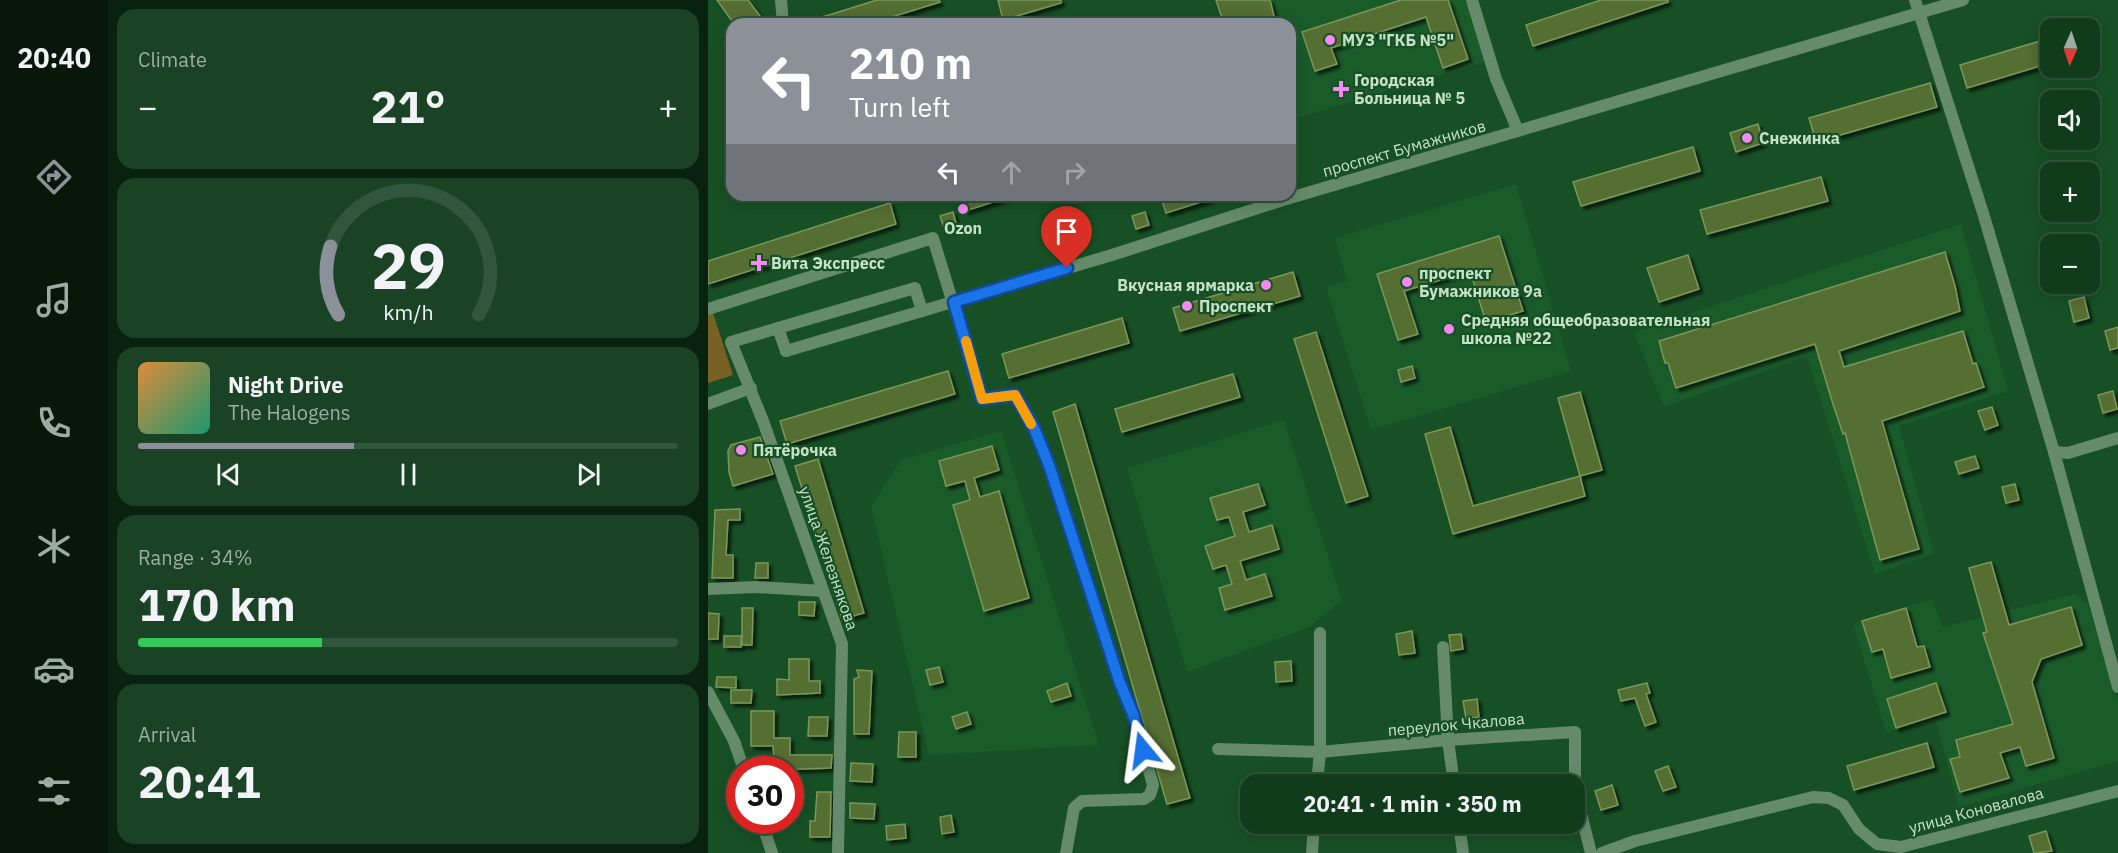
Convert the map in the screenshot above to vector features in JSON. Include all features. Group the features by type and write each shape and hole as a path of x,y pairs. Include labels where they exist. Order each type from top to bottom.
{"street":[{"path":"781,0 782,18"},
{"path":"1472,0 1496,79 1518,131"},
{"path":"1915,0 1983,213 2054,452 2118,687"},
{"name":"проспект Бумажников","path":"1296,196 1963,0"},
{"name":"проспект Бумажников","path":"778,328 786,351 1112,255 1281,201"},
{"path":"708,309 933,238 982,399 1015,395 1034,428 1049,465 1120,683 1133,714 1153,785 1150,795 1144,799 1082,801 1074,808 1066,853"},
{"path":"778,328 915,288 922,311"},
{"name":"улица Железнякова","path":"778,328 731,342 750,388 842,644 838,853"},
{"path":"708,404 750,388"},
{"path":"2054,452 2068,453 2118,438"},
{"path":"708,589 756,587 823,591"},
{"path":"1318,774 1320,633"},
{"path":"1443,647 1448,740 1453,774"},
{"path":"708,692 734,741 739,756"},
{"name":"переулок Чкалова","path":"1218,748 1320,752 1448,740 1575,732 1575,790 1591,853"},
{"name":"улица Коновалова","path":"1602,853 1635,841 1813,797 1829,798 1843,805 1859,829 1877,844 1901,847 2118,791"},
{"path":"766,834 772,853"},
{"path":"1312,853 1313,834"},
{"path":"1460,834 1463,853"}],"shaded area":[{"name":"Городская Больница № 5","path":"1218,0 1477,0 1496,59 1296,118 1296,18 1224,18"},
{"name":"Средняя общеобразовательная школа №22","path":"1516,184 1571,371 1371,430 1326,287 1347,281 1335,238"},
{"path":"1961,224 2008,391 1899,426 1934,553 1875,574 1807,356 1664,407 1634,332"},
{"path":"713,313 733,375 708,383 708,315"},
{"path":"1284,420 1342,600 1310,627 1187,672 1127,468"},
{"path":"1001,431 1099,745 929,755 871,506 901,460"},
{"path":"2075,594 2088,604 2118,700 2118,761 1959,807 1936,722 1886,732 1853,623 1932,599 1943,627"}],"building":[{"path":"717,0 748,0 762,18 730,18"},
{"path":"877,0 939,0 940,2 888,18 819,18"},
{"path":"998,0 1061,0 1061,3 1010,18 1002,18"},
{"path":"1216,0 1270,0 1274,16 1268,18 1222,18"},
{"name":"МУЗ \"ГКБ №5\"","path":"1401,0 1448,0 1468,59 1443,68 1426,17 1331,48 1337,64 1315,71 1302,32"},
{"path":"1601,0 1668,0 1668,2 1533,46 1526,25"},
{"path":"2040,41 2040,66 1967,88 1960,65"},
{"path":"1930,83 1937,107 1816,142 1809,118"},
{"name":"Снежинка","path":"1758,124 1763,143 1736,152 1730,133"},
{"path":"1693,147 1700,171 1581,206 1573,182"},
{"path":"1821,177 1828,201 1707,234 1700,210"},
{"path":"962,201 996,201 965,211"},
{"path":"1162,201 1204,201 1166,213"},
{"path":"890,203 896,224 708,284 708,261"},
{"path":"953,212 957,227 945,231 940,216"},
{"path":"1145,212 1149,225 1136,229 1132,216"},
{"name":"проспект Бумажников 9а","path":"1499,236 1523,311 1486,322 1470,271 1404,291 1418,334 1398,340 1377,274"},
{"path":"1945,252 1960,311 1839,351 1844,367 1963,331 1973,364 1976,363 1984,387 1882,421 1919,549 1880,560 1845,433 1843,434 1815,344 1676,388 1668,363 1665,363 1659,341"},
{"path":"1688,255 1699,289 1659,302 1647,268"},
{"path":"1293,272 1300,296 1180,331 1173,308"},
{"path":"2084,297 2089,318 2074,322 2069,301"},
{"path":"1122,318 1129,343 1009,378 1002,354"},
{"path":"2118,327 2118,348 2110,350 2105,331"},
{"path":"1316,332 1368,496 1346,503 1294,339"},
{"path":"1412,366 1415,378 1401,382 1398,370"},
{"path":"948,371 955,394 787,444 780,421"},
{"path":"1233,374 1240,397 1122,432 1115,409"},
{"path":"2113,391 2117,409 2103,413 2098,395"},
{"path":"1580,392 1602,470 1580,476 1558,398"},
{"path":"1075,404 1190,798 1167,804 1053,412"},
{"path":"1992,407 1998,425 1985,430 1978,411"},
{"path":"1450,427 1473,506 1580,476 1585,496 1453,534 1425,434"},
{"path":"760,437 773,474 733,486 729,472 728,451 731,445"},
{"path":"992,446 999,470 974,478 980,497 999,491 1029,598 984,611 953,505 970,500 965,481 946,486 939,461"},
{"path":"1975,456 1979,468 1959,474 1955,462"},
{"path":"818,459 864,613 842,619 795,466"},
{"path":"1258,484 1265,505 1243,512 1249,532 1272,525 1279,549 1240,561 1246,580 1265,574 1272,596 1225,610 1219,588 1232,584 1226,565 1213,569 1205,546 1235,536 1229,517 1217,520 1210,498"},
{"path":"2015,484 2019,500 2006,503 2002,487"},
{"path":"740,509 740,520 728,520 726,555 733,555 733,578 712,578 715,510"},
{"path":"1991,562 2009,625 2071,607 2082,645 2041,659 2032,682 2054,758 2026,766 2020,747 2000,753 2009,778 1960,792 1950,759 1960,757 1956,740 2013,724 1983,633 1987,632 1969,568"},
{"path":"756,563 768,563 768,578 755,578"},
{"path":"799,602 815,602 814,616 799,615"},
{"path":"742,608 753,608 752,645 742,645"},
{"path":"1906,608 1917,647 1924,646 1930,667 1891,678 1883,649 1872,652 1862,621"},
{"path":"708,613 719,614 718,639 708,639"},
{"path":"1412,631 1415,653 1399,655 1396,634"},
{"path":"1461,634 1463,649 1451,651 1449,635"},
{"path":"724,636 741,636 741,647 724,647"},
{"path":"789,659 809,659 809,681 820,681 820,693 777,695 777,679 789,680"},
{"path":"1291,661 1292,681 1276,682 1275,662"},
{"path":"939,667 943,682 930,685 926,670"},
{"path":"857,670 872,671 869,734 854,734 854,679 859,677"},
{"path":"717,677 736,677 736,688 716,687"},
{"path":"1067,683 1071,696 1051,702 1047,691"},
{"path":"1647,683 1650,693 1646,694 1656,722 1645,726 1635,698 1621,701 1618,690"},
{"path":"1936,683 1946,712 1896,728 1887,699"},
{"path":"731,690 752,690 751,703 731,703"},
{"path":"1477,699 1479,717 1466,719 1463,701"},
{"path":"751,711 774,711 774,738 790,738 790,755 832,755 831,768 804,769 804,756 774,756 773,746 751,746"},
{"path":"967,712 971,724 956,729 952,717"},
{"path":"809,717 828,717 827,736 808,736"},
{"path":"899,732 916,732 916,757 898,757"},
{"path":"1927,743 1934,767 1854,790 1847,766"},
{"path":"851,763 873,764 872,782 850,781"},
{"path":"1668,766 1676,787 1663,791 1655,771"},
{"path":"1612,785 1618,805 1601,810 1595,791"},
{"path":"817,792 831,792 830,837 810,837 810,821 815,821"},
{"path":"850,803 875,804 874,819 850,818"},
{"path":"951,815 954,832 942,834 940,817"},
{"path":"905,824 906,838 887,840 886,826"},
{"path":"2046,831 2052,851 2034,853 2029,836"}],"slow traffic":[{"path":"966,341 982,399 1015,395 1031,424"}],"place":[{"name":"МУЗ \"ГКБ №5\"","path":"1330,40"},
{"name":"Городская Больница № 5","path":"1341,89"},
{"name":"Снежинка","path":"1747,138"},
{"name":"Ozon","path":"963,209"},
{"name":"Вита Экспресс","path":"759,263"},
{"name":"проспект Бумажников 9а","path":"1407,282"},
{"name":"Вкусная ярмарка","path":"1266,285"},
{"name":"Проспект","path":"1187,306"},
{"name":"Средняя общеобразовательная школа №22","path":"1449,329"},
{"name":"Пятёрочка","path":"741,450"}],"route":[{"path":"1067,268 954,302 982,399 1015,395 1034,428 1049,465 1143,750"}]}
